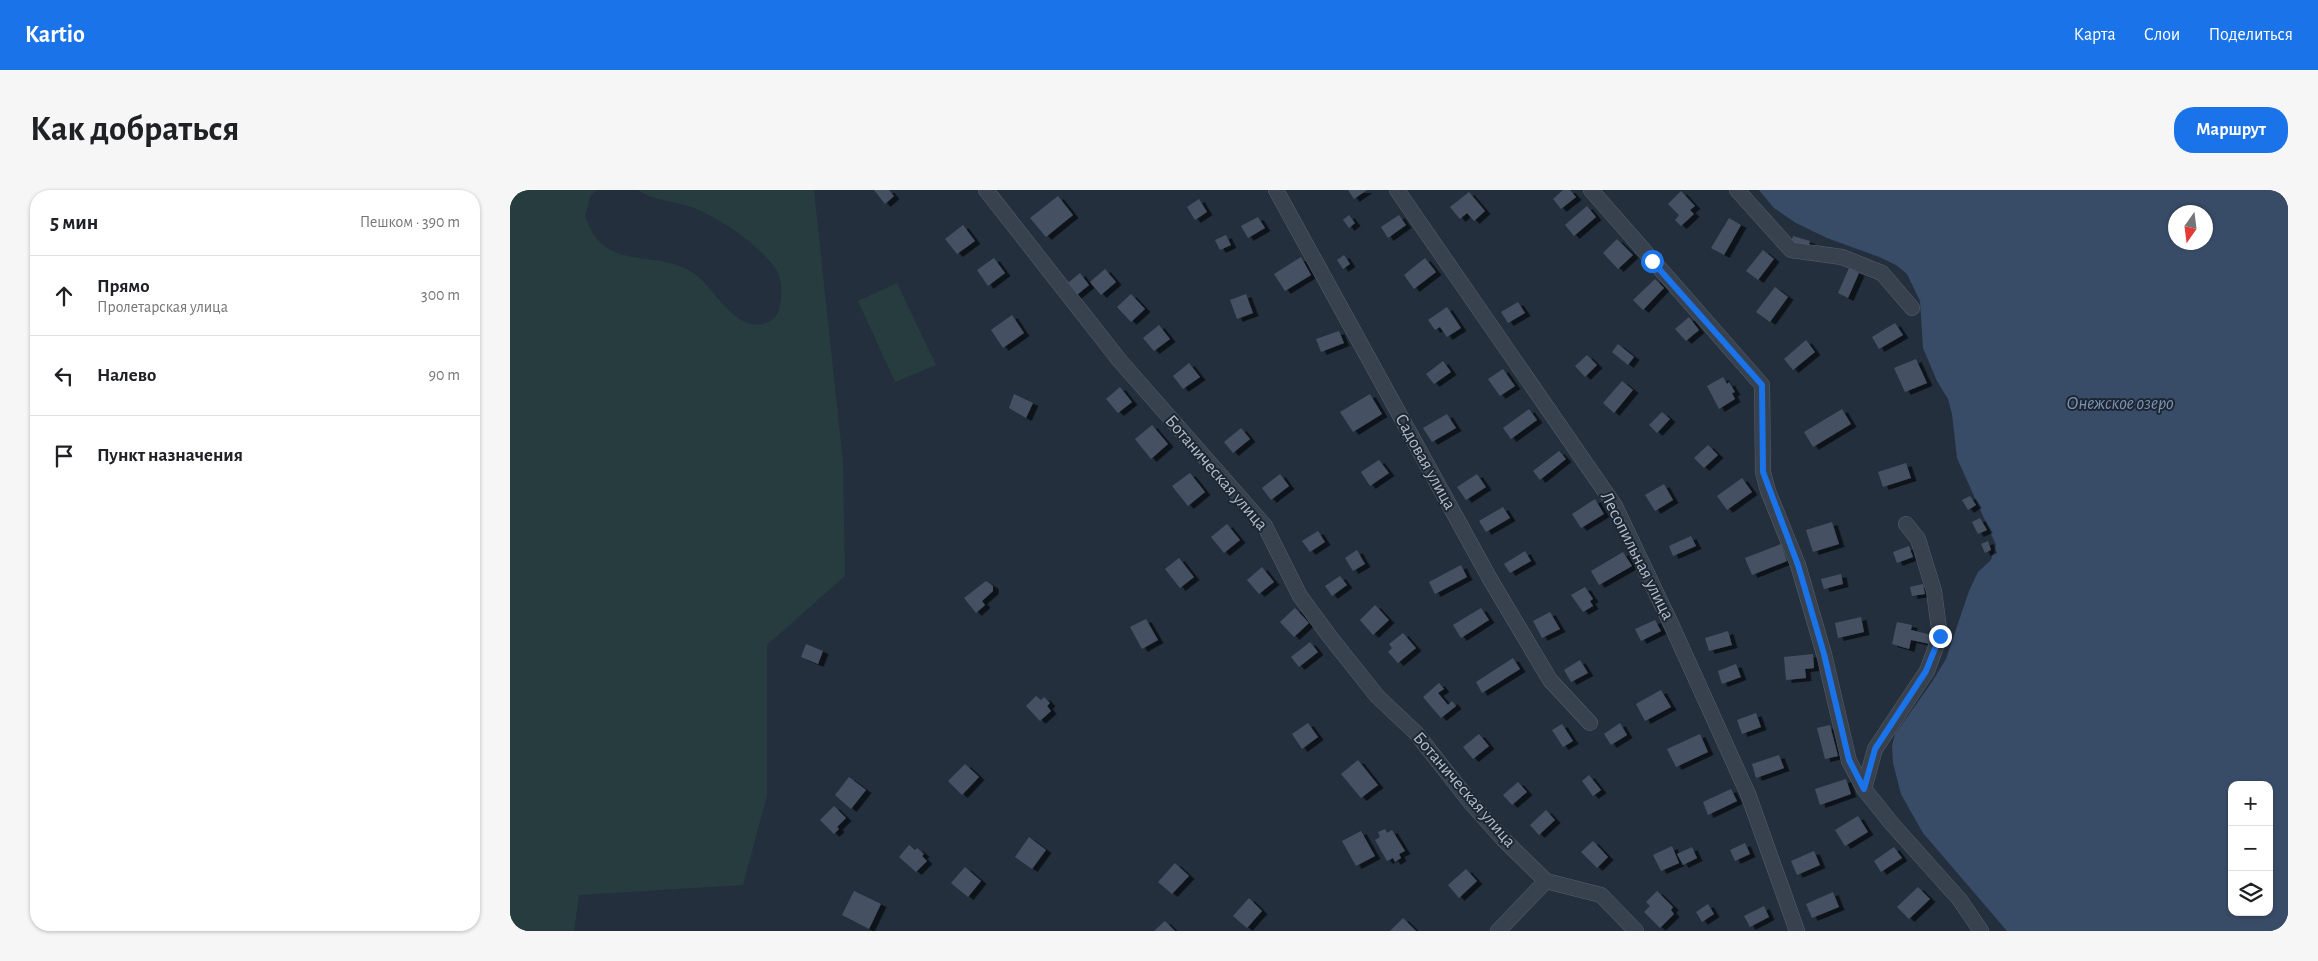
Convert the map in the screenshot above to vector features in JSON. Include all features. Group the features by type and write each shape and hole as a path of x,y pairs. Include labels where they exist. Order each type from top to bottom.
{"street":[{"name":"Ботаническая улица","path":"986,190 1120,361 1265,526 1300,596 1330,637 1377,696 1416,733 1470,803 1502,839 1546,881 1601,895 1636,931"},
{"name":"Садовая улица","path":"1276,190 1400,419 1500,596 1550,680 1590,723"},
{"name":"Лесопильная улица","path":"1397,190 1615,506 1748,794 1797,931"},
{"path":"1591,190 1762,385 1763,472 1798,565 1824,654 1849,760 1864,789 1892,824 1960,900 1981,931"},
{"path":"1737,190 1791,250 1842,257 1882,273 1912,308"},
{"path":"1864,789 1875,749 1926,671 1940,636 1934,591 1918,539 1906,524"},
{"path":"1498,931 1546,881"}],"green space":[{"path":"510,190 597,190 591,195 585,216 593,234 604,246 617,253 662,261 692,272 700,278 734,315 744,322 755,324 770,321 779,310 781,282 772,264 752,244 713,217 691,207 658,199 638,190 814,190 843,462 845,576 767,645 767,795 743,885 579,895 574,931 510,931"},
{"path":"897,283 936,365 895,382 858,301"}],"water":[{"name":"Онежское озеро","path":"1759,190 2288,190 2288,931 2007,931 1923,833 1901,794 1893,763 1892,746 1895,734 1946,659 1969,591 1978,572 1991,560 1996,545 1957,458 1952,414 1948,399 1937,381 1923,348 1920,301 1907,274 1896,265 1879,257 1827,238 1796,223 1774,208"}],"building":[{"path":"874,190 889,190 894,196 885,204"},
{"path":"1348,190 1367,190 1354,199"},
{"path":"1563,190 1570,190 1576,197 1561,209 1553,199"},
{"path":"1681,191 1695,206 1690,210 1694,214 1681,226 1675,220 1679,215 1668,204"},
{"path":"1469,192 1485,211 1474,221 1467,213 1460,219 1450,207"},
{"path":"1058,196 1073,215 1046,237 1030,218"},
{"path":"1199,199 1207,212 1195,220 1187,207"},
{"path":"1587,206 1596,217 1574,236 1565,225"},
{"path":"1349,215 1355,223 1349,228 1343,220"},
{"path":"1399,215 1406,225 1388,238 1381,227"},
{"path":"1258,217 1265,228 1248,238 1241,226"},
{"path":"1729,218 1741,225 1724,255 1711,248"},
{"path":"963,225 975,241 957,254 945,239"},
{"path":"1226,235 1231,245 1220,250 1215,240"},
{"path":"1793,236 1810,241 1807,251 1790,245"},
{"path":"1617,239 1633,255 1618,269 1603,253"},
{"path":"1763,250 1774,259 1758,280 1746,271"},
{"path":"1344,255 1350,264 1343,269 1337,260"},
{"path":"1301,257 1311,275 1285,291 1274,274"},
{"path":"994,258 1005,273 988,286 977,270"},
{"path":"1425,258 1436,272 1414,289 1404,275"},
{"path":"1849,268 1859,273 1848,298 1838,293"},
{"path":"1105,269 1116,282 1101,295 1090,282"},
{"path":"1080,273 1089,285 1072,299 1063,287"},
{"path":"1655,279 1664,288 1643,310 1633,300"},
{"path":"1775,287 1788,297 1770,322 1756,312"},
{"path":"1131,294 1145,309 1131,322 1117,307"},
{"path":"1246,294 1253,313 1237,319 1230,300"},
{"path":"1518,302 1525,313 1508,323 1501,312"},
{"path":"1447,307 1461,328 1447,337 1440,327 1435,330 1428,320"},
{"path":"1012,315 1024,333 1003,348 991,330"},
{"path":"1689,317 1699,330 1686,341 1675,329"},
{"path":"1895,323 1903,335 1879,349 1872,337"},
{"path":"1159,325 1170,339 1154,351 1143,338"},
{"path":"1339,331 1344,343 1321,352 1316,339"},
{"path":"1806,340 1815,352 1793,370 1784,359"},
{"path":"1618,344 1634,357 1628,365 1612,352"},
{"path":"1587,355 1597,365 1585,377 1575,366"},
{"path":"1916,359 1927,383 1905,392 1894,368"},
{"path":"1443,361 1451,372 1434,384 1426,374"},
{"path":"1189,363 1200,377 1183,389 1173,376"},
{"path":"1503,369 1515,386 1500,396 1488,379"},
{"path":"1723,377 1727,384 1729,382 1735,392 1732,393 1735,399 1719,409 1707,386"},
{"path":"1622,381 1633,390 1614,413 1603,403"},
{"path":"1120,387 1132,402 1118,413 1106,399"},
{"path":"1014,394 1033,403 1026,418 1009,408"},
{"path":"1370,394 1382,414 1353,432 1340,412"},
{"path":"1529,409 1537,420 1511,439 1503,428"},
{"path":"1842,409 1851,424 1813,447 1804,432"},
{"path":"1662,412 1670,419 1657,433 1649,425"},
{"path":"1447,414 1456,428 1432,442 1423,428"},
{"path":"1152,425 1168,444 1151,459 1135,439"},
{"path":"1241,428 1250,439 1233,453 1224,442"},
{"path":"1708,445 1718,455 1704,468 1694,458"},
{"path":"1559,451 1566,459 1540,480 1533,471"},
{"path":"1379,460 1389,473 1370,486 1361,472"},
{"path":"1906,463 1911,478 1883,487 1878,472"},
{"path":"1190,473 1205,492 1188,506 1172,486"},
{"path":"1280,474 1289,486 1271,500 1262,488"},
{"path":"1477,474 1486,487 1466,500 1457,487"},
{"path":"1742,478 1752,492 1727,510 1717,496"},
{"path":"1664,484 1673,500 1655,511 1645,495"},
{"path":"1970,496 1976,505 1968,510 1962,500"},
{"path":"1595,499 1604,514 1581,528 1572,514"},
{"path":"1503,507 1510,518 1486,532 1479,521"},
{"path":"1980,518 1987,530 1978,534 1972,522"},
{"path":"1832,522 1839,544 1813,552 1806,530"},
{"path":"1227,524 1240,540 1224,553 1211,537"},
{"path":"1318,531 1325,542 1310,552 1302,541"},
{"path":"1691,536 1696,546 1673,556 1669,546"},
{"path":"1988,541 1991,550 1985,553 1981,544"},
{"path":"1781,544 1787,561 1752,575 1745,558"},
{"path":"1909,546 1913,557 1897,563 1893,552"},
{"path":"1357,550 1365,564 1353,571 1345,558"},
{"path":"1525,551 1531,561 1510,573 1504,564"},
{"path":"1623,552 1632,566 1599,585 1591,571"},
{"path":"1179,558 1194,577 1180,588 1165,569"},
{"path":"1461,565 1467,577 1435,594 1429,582"},
{"path":"1262,567 1274,582 1259,594 1247,580"},
{"path":"1841,574 1843,584 1824,589 1821,579"},
{"path":"1340,576 1347,585 1332,596 1325,586"},
{"path":"986,581 993,586 993,591 982,601 985,605 976,613 964,598"},
{"path":"1923,584 1925,594 1912,596 1910,587"},
{"path":"1585,587 1593,599 1590,601 1593,606 1583,612 1571,595"},
{"path":"1375,605 1389,620 1373,635 1360,620"},
{"path":"1295,608 1309,623 1294,637 1280,622"},
{"path":"1481,608 1489,620 1461,638 1453,625"},
{"path":"1550,612 1560,629 1542,638 1533,621"},
{"path":"1861,617 1864,632 1838,638 1835,623"},
{"path":"1146,619 1158,640 1142,649 1130,627"},
{"path":"1655,620 1661,631 1641,641 1635,629"},
{"path":"1897,622 1912,625 1911,630 1932,635 1930,644 1911,640 1909,649 1892,644"},
{"path":"1728,631 1732,645 1709,651 1705,638"},
{"path":"1403,633 1416,648 1398,663 1388,652 1392,648 1389,644"},
{"path":"1310,642 1318,652 1299,667 1291,657"},
{"path":"806,644 823,651 818,664 801,657"},
{"path":"1813,654 1814,668 1805,669 1806,678 1786,680 1784,657"},
{"path":"1513,658 1520,669 1482,693 1476,682"},
{"path":"1580,660 1588,673 1571,682 1564,670"},
{"path":"1736,664 1741,677 1722,684 1718,671"},
{"path":"1439,683 1444,689 1438,693 1448,705 1452,701 1456,706 1441,718 1423,697"},
{"path":"1661,690 1671,707 1645,721 1636,704"},
{"path":"1036,696 1041,700 1044,697 1050,703 1047,706 1051,711 1040,721 1026,706"},
{"path":"1756,713 1761,727 1742,734 1737,720"},
{"path":"1308,723 1318,737 1302,749 1292,734"},
{"path":"1620,723 1627,735 1611,745 1604,734"},
{"path":"1562,724 1573,741 1563,747 1552,730"},
{"path":"1830,725 1838,756 1825,759 1817,728"},
{"path":"1479,734 1489,746 1473,759 1463,747"},
{"path":"1700,734 1708,752 1676,767 1667,749"},
{"path":"1779,755 1784,768 1756,778 1752,764"},
{"path":"1358,760 1378,785 1361,798 1341,774"},
{"path":"965,764 979,777 962,795 948,781"},
{"path":"1589,775 1601,790 1593,796 1582,781"},
{"path":"849,777 866,790 851,809 835,795"},
{"path":"1846,779 1851,794 1820,805 1815,789"},
{"path":"1518,782 1527,792 1512,805 1503,795"},
{"path":"1731,789 1737,801 1708,815 1703,802"},
{"path":"834,806 846,818 837,827 839,829 834,834 820,820"},
{"path":"1546,810 1555,820 1539,835 1530,825"},
{"path":"1858,816 1868,832 1845,846 1835,830"},
{"path":"1385,829 1387,833 1392,830 1405,851 1399,854 1401,858 1395,862 1393,858 1387,861 1375,840 1380,837 1378,832"},
{"path":"1361,831 1375,856 1356,866 1342,841"},
{"path":"1029,837 1046,850 1032,869 1015,857"},
{"path":"1593,841 1608,857 1597,868 1581,852"},
{"path":"1745,843 1750,854 1735,861 1730,850"},
{"path":"909,845 915,850 917,848 924,854 922,856 927,861 916,872 899,857"},
{"path":"1672,846 1679,863 1661,871 1653,855"},
{"path":"1692,847 1697,858 1683,865 1677,854"},
{"path":"1894,847 1902,858 1881,872 1874,861"},
{"path":"1814,851 1820,865 1797,875 1791,861"},
{"path":"1175,863 1189,876 1172,894 1158,882"},
{"path":"965,867 981,881 968,897 951,883"},
{"path":"1466,869 1477,881 1459,898 1448,885"},
{"path":"1918,887 1930,899 1909,919 1897,907"},
{"path":"854,891 881,904 869,929 842,915"},
{"path":"1657,891 1673,907 1671,910 1674,914 1660,928 1644,912 1650,906 1646,902"},
{"path":"1833,892 1839,907 1812,918 1806,904"},
{"path":"1249,898 1262,911 1247,928 1233,916"},
{"path":"1708,904 1714,914 1702,922 1696,912"},
{"path":"1764,906 1769,917 1750,927 1744,916"},
{"path":"1403,918 1416,931 1390,931"},
{"path":"1165,921 1175,931 1154,931"}],"route":[{"path":"1652,261 1719,334 1762,385 1763,472 1768,491 1798,565 1824,654 1849,760 1864,789 1875,749 1926,671 1940,636"}]}
